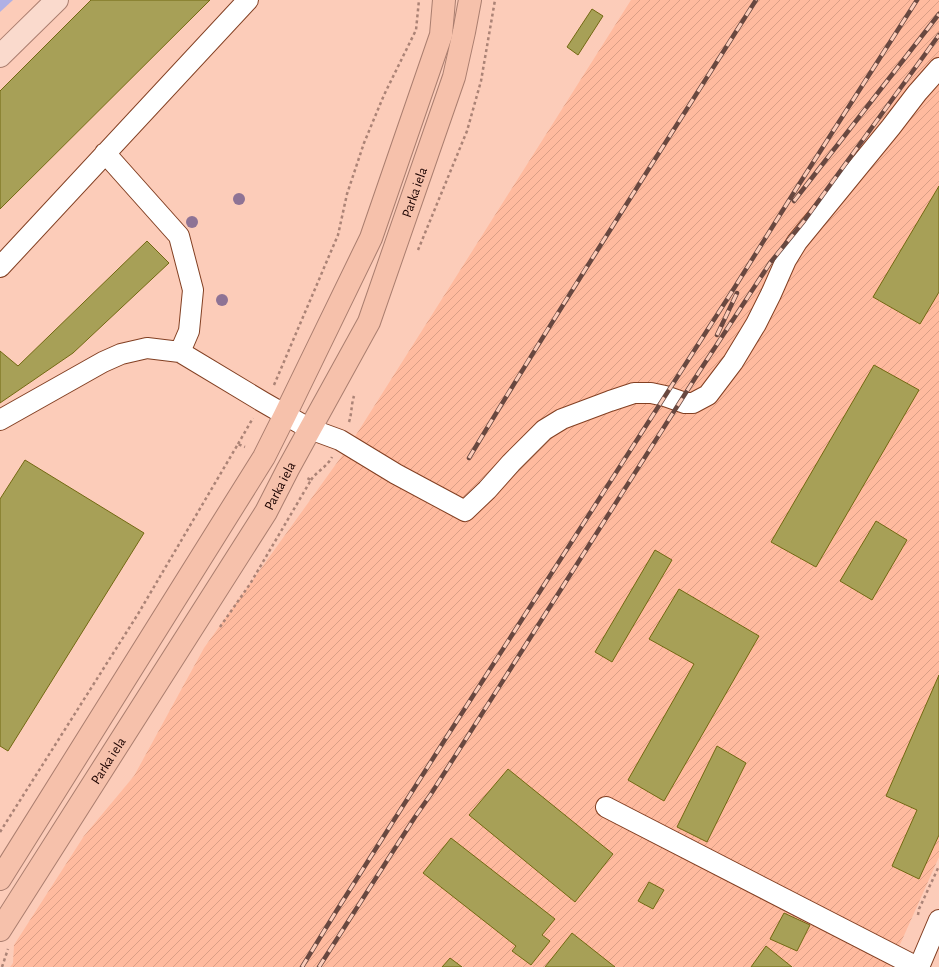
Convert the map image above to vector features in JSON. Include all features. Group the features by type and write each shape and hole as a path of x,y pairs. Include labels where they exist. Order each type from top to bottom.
{"highway":[{"name":"Parka iela","path":"0,879 264,457 372,238 441,35 444,0"},
{"name":"Parka iela","path":"0,930 266,512 369,322 454,77 470,0"}],"main road":[{"path":"0,56 57,0"}],"street":[{"path":"0,267 248,0"},
{"path":"0,420 102,362 121,354 147,348 180,352 310,429 340,440 396,474 464,511 487,490 544,430 562,419 634,393 651,393 685,403 693,403 708,395 733,362 756,324 786,260 797,242 917,93 939,68"},
{"path":"105,153 178,236 193,290 189,330 180,352"},
{"path":"606,806 918,967 939,920"}],"path":[{"path":"283,362 338,235 347,194 364,143 384,95 416,30 419,0"},
{"path":"0,832 138,614 235,450"}],"shaded area":[{"path":"0,0 13,0 0,12"},
{"path":"631,0 939,0 939,857 890,967 10,967 13,963 14,945 84,836 134,776 204,648 349,446"}],"building":[{"path":"91,0 210,0 0,209 0,91"},
{"path":"592,9 603,16 578,55 567,47"},
{"path":"939,186 939,292 920,324 873,297"},
{"path":"147,241 169,263 73,353 0,403 0,351 18,366"},
{"path":"874,365 919,390 816,567 771,542"},
{"path":"25,460 144,533 8,751 0,746 0,499"},
{"path":"876,521 907,540 872,600 840,581"},
{"path":"655,550 672,560 612,662 595,652"},
{"path":"679,589 759,636 664,801 628,780 694,664 649,639"},
{"path":"939,675 939,835 919,879 892,866 917,810 886,796"},
{"path":"717,746 746,763 707,842 677,827"},
{"path":"508,769 613,854 575,902 469,815"},
{"path":"451,838 555,919 542,935 550,941 531,965 512,951 516,946 423,873"},
{"path":"649,882 664,890 653,909 638,901"},
{"path":"784,913 810,925 797,951 770,939"},
{"path":"572,933 615,967 545,967"},
{"path":"766,946 792,967 751,967"},
{"path":"450,958 462,967 442,967"}],"railway":[{"path":"469,458 575,285 756,0"},
{"path":"302,967 446,738 917,0"},
{"path":"794,201 939,14"},
{"path":"319,967 770,263 804,221 939,35"},
{"path":"717,335 737,293"}]}
